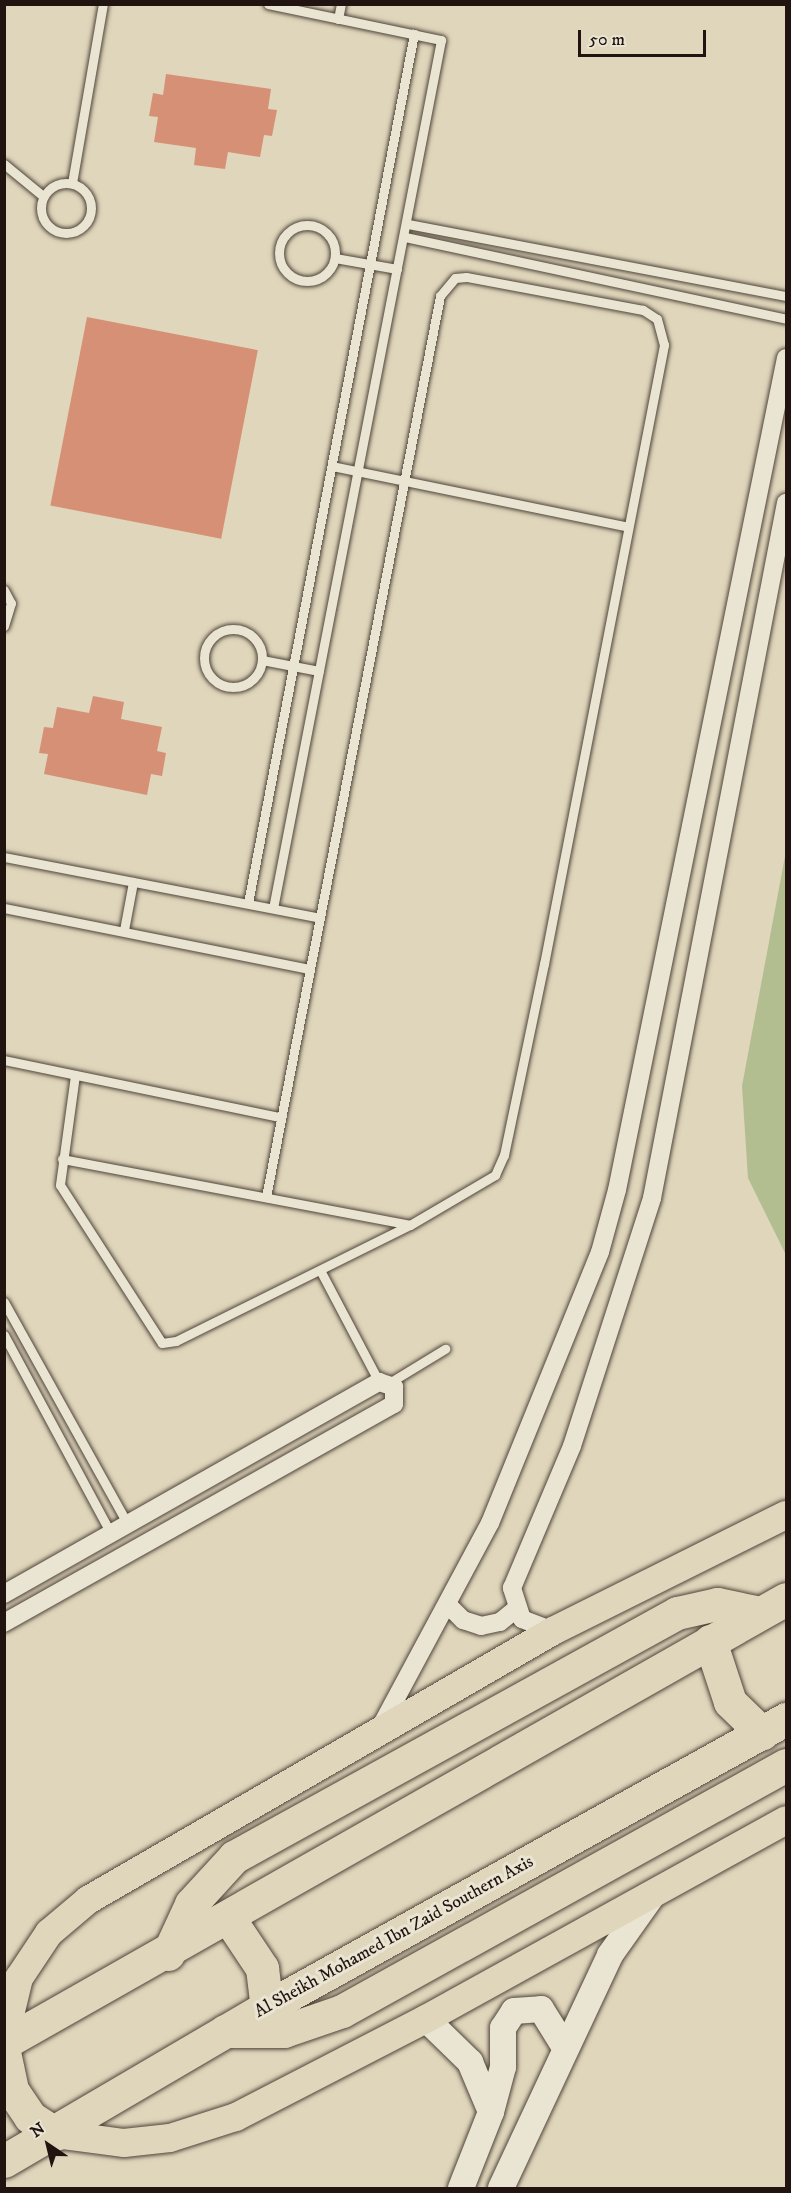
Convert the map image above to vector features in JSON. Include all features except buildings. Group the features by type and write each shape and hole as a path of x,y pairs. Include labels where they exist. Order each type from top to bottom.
{"highway":[{"path":"168,1954 191,1904 234,1857 677,1613 717,1604 773,1606"},
{"path":"4,2042 230,1920 773,1606"},
{"path":"710,1641 725,1693 774,1726"},
{"name":"Al Sheikh Mohamed Ibn Zaid Southern Axis","path":"4,2161 56,2134 267,2007 774,1726"},
{"path":"225,2031 284,2031 342,2012 786,1765"},
{"path":"230,1920 262,1968 267,2007"},
{"path":"4,2052 12,2090 30,2117 56,2134"}],"main road":[{"path":"4,2042 19,1978 49,1933 88,1900 553,1631 786,1515"},
{"path":"56,2134 124,2143 170,2138 236,2117 426,2019 786,1820"},
{"path":"501,2188 564,2046 622,1934 655,1892"},
{"path":"460,2188 491,2112 503,2067 503,2028 514,2011 541,2009 564,2046"},
{"path":"426,2019 470,2062 491,2112"}],"street":[{"path":"379,1730 449,1606 551,1379 617,1190 786,358"},
{"path":"553,1631 531,1626 515,1610 512,1588 572,1446 652,1197 786,503"},
{"path":"4,1594 384,1382 397,1392 394,1404 4,1623"},
{"path":"449,1606 463,1620 481,1626 500,1622 515,1610"}],"lane":[{"path":"72,183 103,4"},
{"path":"268,4 441,40 408,224 396,269 273,908"},
{"path":"338,19 341,4"},
{"path":"248,903 414,34"},
{"path":"4,164 43,196"},
{"path":"61,183 72,183 83,189 91,205 87,223 78,231 52,230 43,220 43,196 61,183"},
{"path":"408,224 786,296"},
{"path":"314,226 326,232 335,258 319,279 304,282 290,277 278,251 290,230 314,226"},
{"path":"405,237 786,319"},
{"path":"335,258 396,269"},
{"path":"75,1075 59,1176 65,1198 162,1343 176,1341 410,1225 481,1187 495,1175 504,1155 664,345 657,319 643,310 455,278 440,296 317,917 266,1197"},
{"path":"332,466 628,527"},
{"path":"4,590 11,603 4,626"},
{"path":"239,629 252,635 262,660 248,683 233,687 218,683 204,657 215,635 239,629"},
{"path":"262,660 319,671"},
{"path":"4,857 317,917"},
{"path":"124,930 133,882"},
{"path":"4,908 124,930 308,969"},
{"path":"4,1060 280,1117"},
{"path":"62,1158 410,1225"},
{"path":"320,1269 384,1382 446,1349"},
{"path":"4,1302 128,1525"},
{"path":"4,1335 111,1534"}],"green space":[{"path":"786,851 786,1255 748,1178 742,1086"}]}
